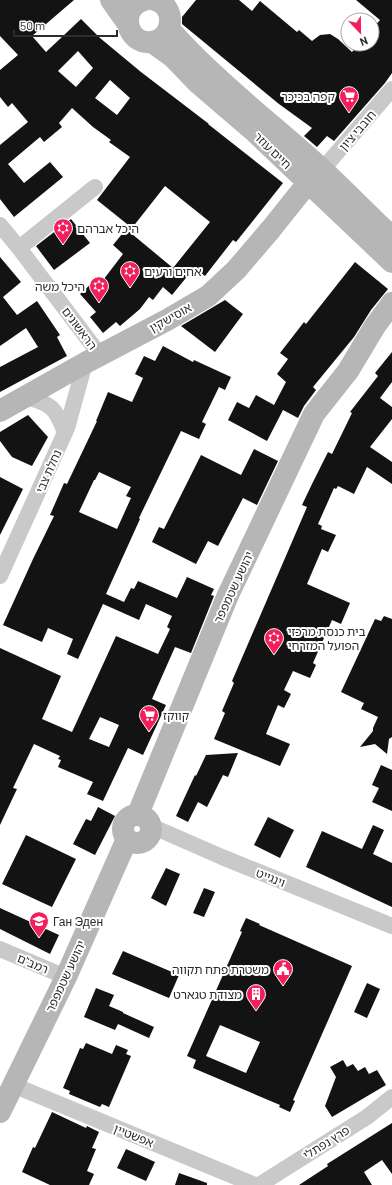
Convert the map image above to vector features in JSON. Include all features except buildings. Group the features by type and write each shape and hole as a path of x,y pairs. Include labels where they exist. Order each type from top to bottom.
{"street":[{"path":"111,0 128,24 134,36 146,42 161,35 170,23 170,16 168,10 151,1 134,6 130,11 128,24"},
{"name":"חיים עוזר","path":"161,35 181,43 231,91 315,177 392,262"},
{"name":"חובבי ציון","path":"315,177 392,89"},
{"name":"חיים עוזר","path":"315,177 392,237"},
{"name":"אוסישקין","path":"0,411 208,296 236,270 271,229 298,194 315,177"},
{"path":"19,248 95,187"},
{"name":"הראשונים","path":"0,225 19,248 93,359"},
{"name":"יהושע שטמפפר","path":"0,1112 66,977 127,839 123,832 122,826 130,816 144,820 228,595 314,414 348,371 375,326 392,303"},
{"name":"יהושע שטמפפר","path":"348,371 392,327"},
{"name":"נחלת צבי","path":"0,576 65,433 93,359"},
{"path":"25,397 40,400 52,408 60,419 65,433"},
{"name":"וינגייט","path":"144,820 222,857 392,926"},
{"name":"רמב\"ם","path":"0,949 66,977"},
{"name":"אפשטיין","path":"13,1085 256,1185"},
{"name":"פרץ נפתלי","path":"259,1185 367,1117 392,1097"}],"place":[{"name":"קפה בכיכר","path":"349,113"},
{"name":"היכל אברהם","path":"63,245"},
{"name":"אחים ורעים","path":"130,288"},
{"name":"היכל משה","path":"99,303"},
{"name":"בית כנסת מרכזי הפועל המזרחי","path":"274,655"},
{"name":"קווקז","path":"149,732"},
{"name":"Ган Эден","path":"39,938"},
{"name":"משטרת פתח תקווה","path":"283,986"},
{"name":"מצודת טגארט","path":"256,1011"}]}
